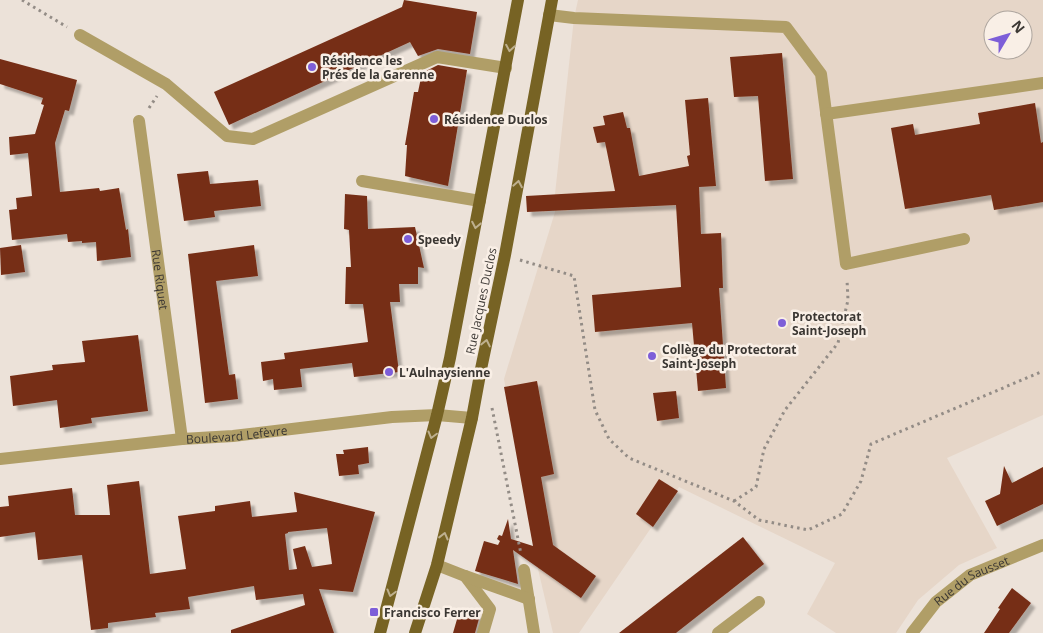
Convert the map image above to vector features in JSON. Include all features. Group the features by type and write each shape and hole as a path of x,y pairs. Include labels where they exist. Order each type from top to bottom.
{"main road":[{"name":"Rue Jacques Duclos","path":"380,633 437,415 518,0"},
{"name":"Rue Jacques Duclos","path":"415,633 437,566 472,418 505,255 552,0"}],"street":[{"path":"550,15 574,18 786,27 821,74 846,264 964,239"},
{"path":"80,35 166,84 227,136 253,139 437,58 506,68"},
{"path":"826,114 1043,83"},
{"name":"Rue Riquet","path":"139,121 182,439"},
{"path":"362,181 480,201"},
{"name":"Boulevard Lefèvre","path":"0,460 182,439 233,436 392,417 437,415 472,418"},
{"name":"Rue du Sausset","path":"912,633 936,602 970,575 1043,545"},
{"path":"437,566 528,599"},
{"path":"524,570 534,633"},
{"path":"465,576 490,609 483,633"},
{"path":"718,633 759,602"}],"path":[{"path":"22,0 80,35"},
{"path":"139,121 166,84"},
{"path":"505,255 574,276 595,410 609,439 629,458 734,501 759,520 808,530 842,514 861,481 871,444 1043,371"},
{"path":"734,501 756,487 764,449 785,410 838,343 848,300 846,264"},
{"path":"491,404 496,421 524,570"}],"shaded area":[{"name":"Protectorat Saint-Joseph","path":"578,0 1043,0 1043,415 947,458 997,548 959,565 918,600 896,633 836,633 807,614 835,563 679,487 579,633 553,633 538,569 504,379 555,212 555,194 574,18"}],"building":[{"name":"Résidence les Prés de la Garenne","path":"404,0 477,12 470,54 438,49 418,56 410,42 229,125 214,92 402,7"},
{"path":"782,53 793,179 765,181 758,96 734,97 730,57"},
{"path":"0,59 77,80 69,111 65,110 55,143 60,192 99,188 100,191 119,188 126,230 128,229 131,257 97,261 96,242 68,242 67,234 12,240 9,210 17,209 16,198 32,196 28,153 10,155 9,137 35,134 44,105 41,104 43,98 0,84"},
{"name":"Résidence Duclos","path":"438,65 467,70 448,186 405,176 407,145 405,145 414,92 418,92 422,73"},
{"path":"708,98 716,186 699,187 701,234 721,233 723,288 719,288 726,388 698,391 692,323 595,332 592,295 681,287 676,205 527,212 526,196 615,191 605,142 597,143 593,127 605,125 603,116 623,112 627,128 630,128 639,176 689,166 687,156 690,155 685,100"},
{"path":"1035,103 1041,143 1043,142 1043,202 994,210 991,195 905,209 891,128 913,124 915,135 980,124 978,113"},
{"path":"208,171 210,184 258,180 261,206 214,211 215,217 184,221 177,174"},
{"path":"345,194 367,196 368,229 415,227 424,268 418,267 418,284 399,284 400,302 390,302 399,372 354,377 352,363 300,369 302,387 274,390 273,379 263,381 261,362 285,359 284,353 368,342 363,304 345,304 346,267 351,267 349,230 344,229"},
{"path":"21,245 25,272 1,275 0,248"},
{"path":"254,245 258,276 216,281 229,375 235,374 238,399 205,403 188,254"},
{"path":"138,335 148,411 91,418 92,423 60,428 57,400 13,406 10,376 53,370 52,365 85,362 82,341"},
{"path":"537,381 554,474 541,477 553,545 596,576 581,598 513,550 518,584 475,571 484,541 498,545 500,541 497,539 499,535 502,536 508,519 511,539 533,546 504,387"},
{"path":"676,391 679,418 657,421 653,393"},
{"path":"368,447 369,463 358,465 359,474 339,476 336,454 344,454 343,450"},
{"path":"1004,466 1012,483 1043,467 1043,504 997,526 985,501 1000,494"},
{"path":"659,479 678,491 653,527 636,514"},
{"path":"139,481 150,574 186,569 178,516 215,511 215,506 250,501 252,517 297,512 294,492 375,512 353,592 319,589 334,633 231,633 231,630 305,605 303,594 256,600 254,586 188,597 190,609 155,613 156,617 108,623 108,628 91,630 82,555 38,560 35,532 0,537 0,507 9,506 8,496 72,488 75,515 110,515 107,485","holes":["327,528 332,564 312,567 305,546 293,549 297,569 289,570 285,534 288,532"]},
{"path":"743,537 764,564 676,633 619,633"},
{"path":"1012,588 1031,603 1009,633 984,633 1000,609 998,608"},
{"path":"460,609 480,615 475,633 453,633"}],"place":[{"name":"Résidence les Prés de la Garenne","path":"312,67"},
{"name":"Résidence Duclos","path":"434,119"},
{"name":"Speedy","path":"408,239"},
{"name":"Protectorat Saint-Joseph","path":"782,323"},
{"name":"Collège du Protectorat Saint-Joseph","path":"652,356"},
{"name":"L'Aulnaysienne","path":"389,372"},
{"name":"Francisco Ferrer","path":"374,612"}]}
